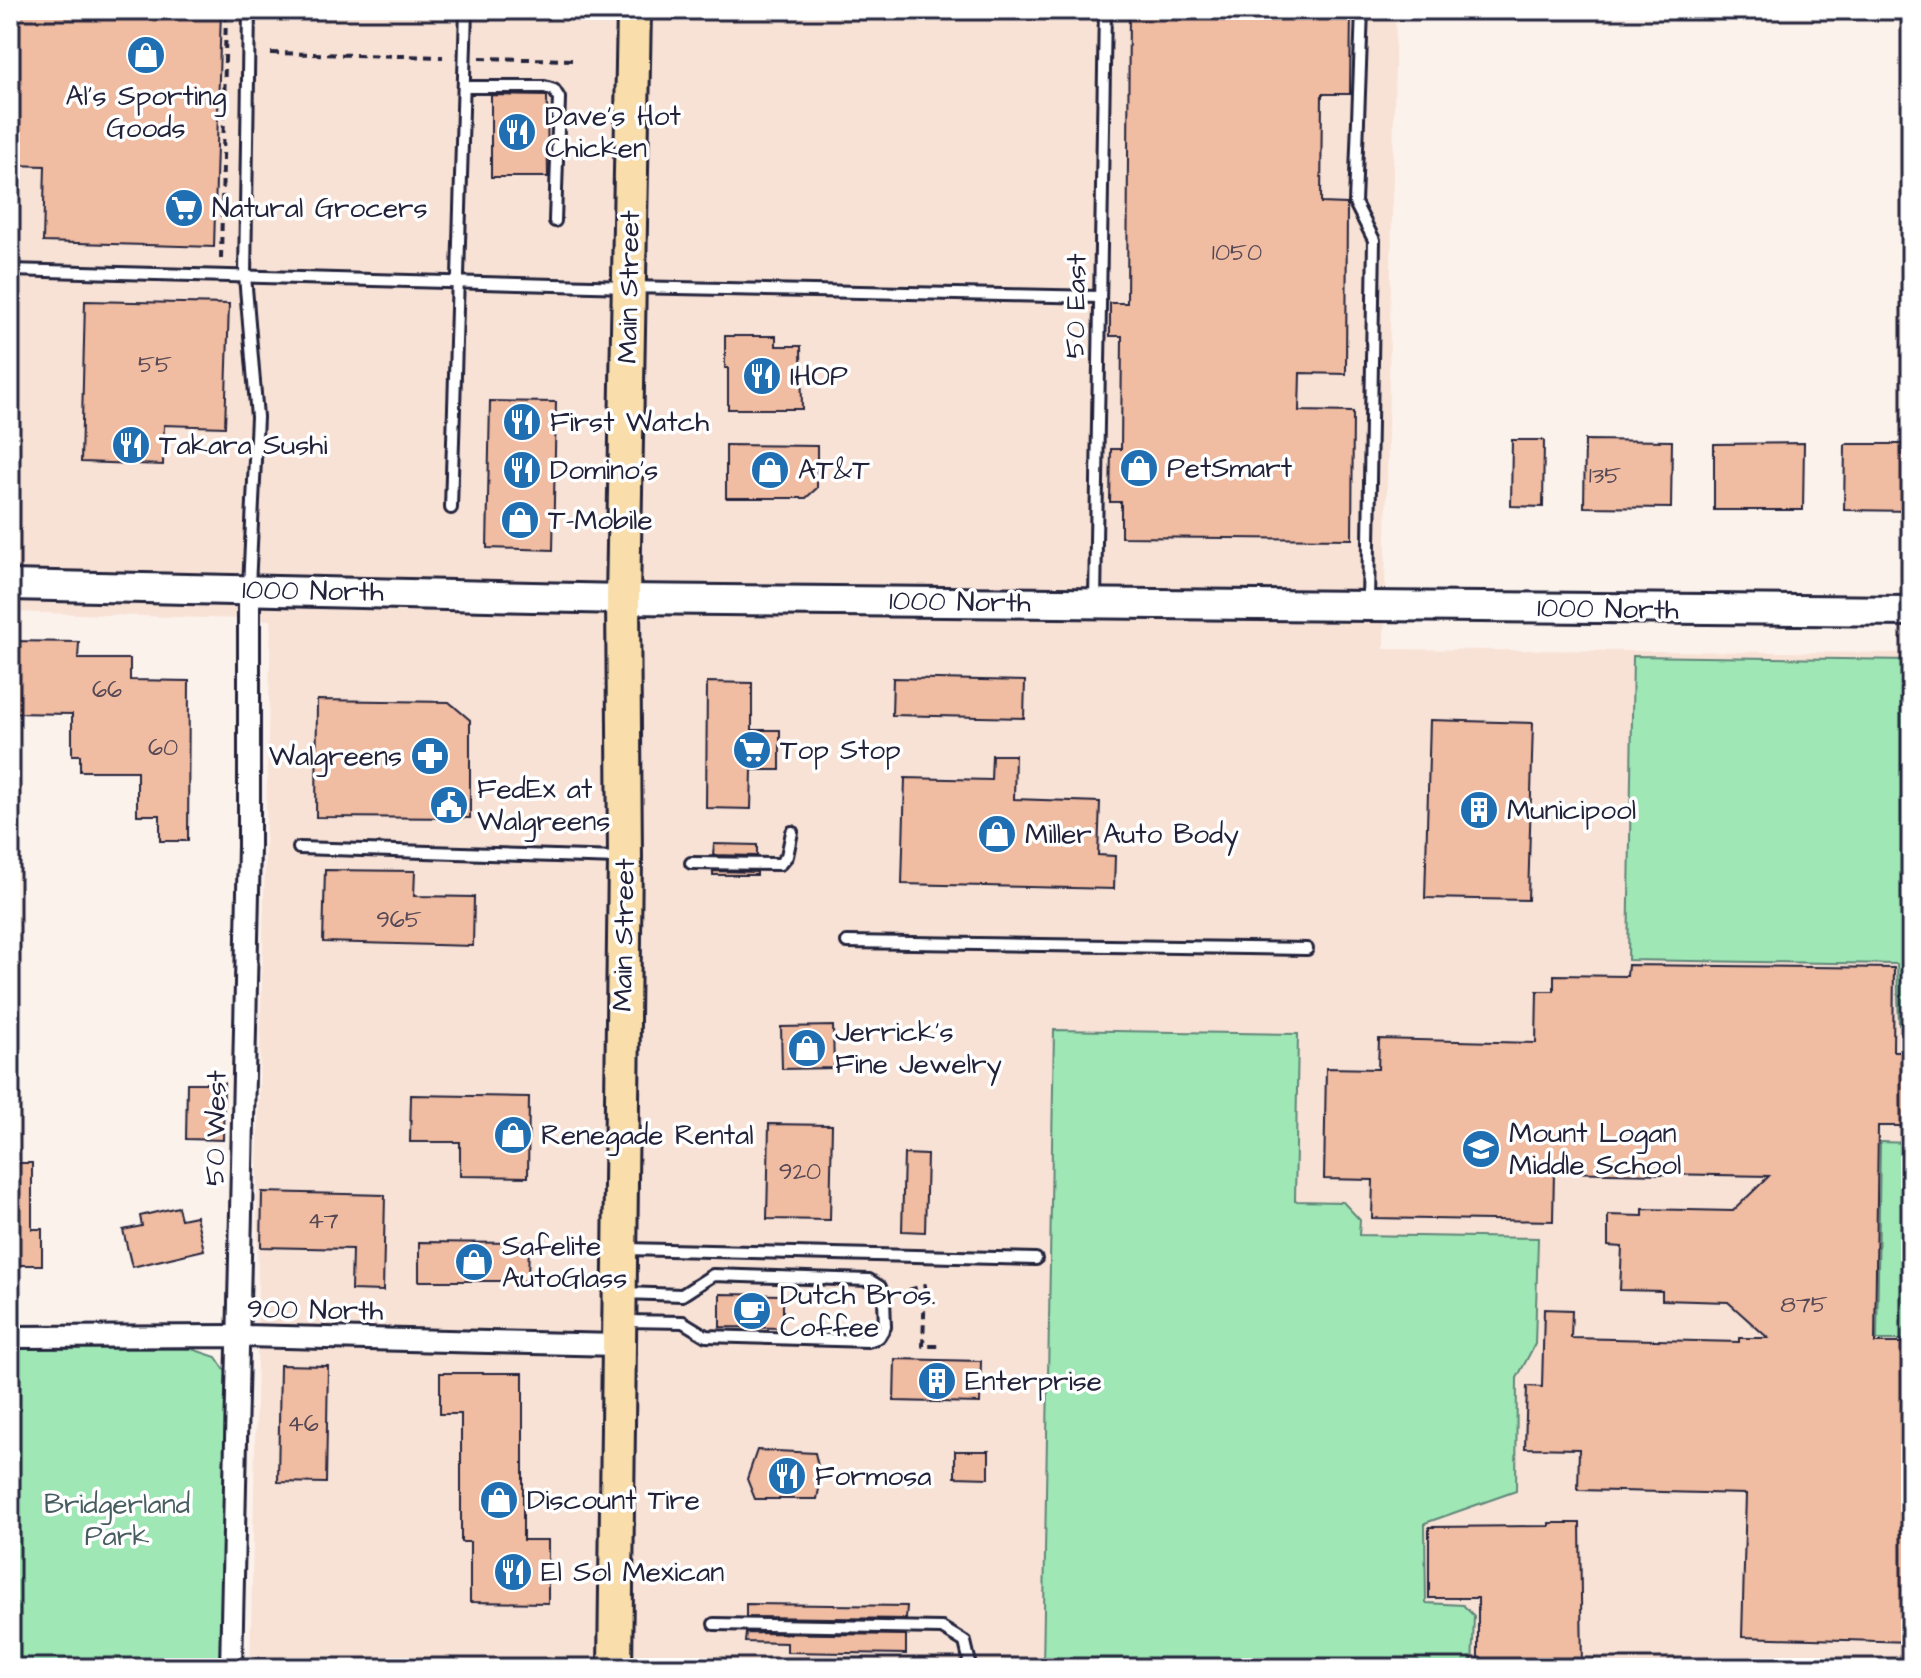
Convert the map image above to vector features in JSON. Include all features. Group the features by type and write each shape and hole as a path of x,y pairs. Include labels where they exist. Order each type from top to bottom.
{"main road":[{"name":"Main Street","path":"615,1668 625,858 623,599 634,10"}],"street":[{"name":"1000 North","path":"10,585 623,599 1911,611"},
{"name":"50 West","path":"231,1668 249,846 249,590"},
{"name":"900 North","path":"10,1337 240,1336 619,1319"}],"lane":[{"path":"249,10 245,276 257,417 249,590"},
{"path":"451,508 466,10"},
{"name":"50 East","path":"1095,604 1105,10"},
{"path":"1362,10 1355,203 1374,240 1368,606"},
{"path":"464,87 545,87 554,90 559,98 555,221"},
{"path":"10,270 1100,297"},
{"path":"691,863 780,864 787,856 792,832"},
{"path":"299,848 625,858"},
{"path":"847,942 1307,949"},
{"path":"620,1249 1036,1259"},
{"path":"713,1275 869,1280 880,1287 884,1299 885,1327 879,1337 868,1341 706,1336 683,1322 619,1319 682,1295 713,1275"},
{"path":"714,1624 942,1628 965,1642 969,1659 967,1668"}],"path":[{"path":"221,259 226,10"},
{"path":"271,53 443,57"},
{"path":"480,58 574,60"},
{"path":"909,1290 925,1285 923,1346 943,1346"}],"shaded area":[{"path":"10,10 1396,10 1384,649 1911,653 1911,1668 250,1668 258,1311 257,1174 271,620 10,612"}],"green space":[{"path":"1633,656 1911,660 1911,1025 1899,1025 1897,964 1628,960"},
{"path":"1054,1030 1298,1034 1295,1201 1343,1202 1360,1220 1359,1235 1538,1238 1535,1344 1517,1378 1516,1491 1425,1523 1426,1603 1463,1605 1474,1616 1472,1668 1043,1668"},
{"path":"1880,1142 1911,1143 1911,1340 1877,1340"},
{"name":"Bridgerland Park","path":"10,1348 192,1349 216,1357 226,1372 221,1668 10,1668"}],"building":[{"path":"10,10 221,10 214,247 43,242 45,166 10,165"},
{"path":"1129,10 1351,10 1350,94 1322,94 1321,203 1347,204 1346,374 1300,373 1299,411 1353,412 1352,539 1121,537 1121,502 1110,502 1111,449 1121,449 1122,336 1110,336 1110,303 1127,303"},
{"path":"491,95 547,96 548,177 491,177"},
{"path":"85,301 229,304 225,427 164,425 163,465 81,462"},
{"path":"725,336 776,336 776,346 801,346 802,409 728,409"},
{"path":"490,401 556,402 553,550 487,548"},
{"path":"1512,440 1544,440 1543,507 1511,506"},
{"path":"1585,440 1672,441 1671,508 1584,507"},
{"path":"1804,443 1803,510 1714,510 1714,444"},
{"path":"1845,444 1911,444 1911,511 1844,510"},
{"path":"726,445 817,446 817,488 806,498 726,498"},
{"path":"10,641 79,642 78,659 130,659 130,680 189,681 188,841 160,841 160,815 137,815 137,771 80,771 80,755 72,755 72,714 10,713"},
{"path":"893,678 1025,681 1024,718 892,715"},
{"path":"707,682 752,683 752,730 780,730 780,770 752,770 751,809 706,808"},
{"path":"317,700 449,702 470,720 470,818 316,817"},
{"name":"Municipool","path":"1430,720 1533,723 1528,900 1425,898"},
{"path":"992,755 1015,755 1014,799 1100,802 1098,855 1115,856 1114,889 902,884 905,778 991,780"},
{"path":"714,844 757,845 757,856 713,855"},
{"path":"325,870 415,871 414,896 474,897 473,946 323,942"},
{"path":"713,871 757,872 757,875 713,875"},
{"name":"Mount Logan Middle School","path":"1628,965 1894,968 1893,1051 1911,1051 1911,1126 1878,1126 1875,1343 1911,1343 1911,1642 1742,1637 1746,1494 1578,1490 1579,1449 1525,1448 1527,1386 1542,1387 1544,1309 1572,1310 1571,1338 1739,1342 1739,1338 1768,1338 1728,1302 1662,1300 1662,1291 1620,1290 1622,1247 1608,1246 1608,1215 1643,1216 1643,1209 1733,1211 1769,1176 1554,1172 1553,1221 1372,1218 1373,1180 1324,1179 1326,1068 1378,1069 1379,1039 1536,1043 1537,991 1554,991 1554,975 1627,976"},
{"name":"Jerrick's Fine Jewelry","path":"833,1026 834,1068 782,1069 781,1027"},
{"path":"187,1083 224,1083 223,1140 186,1139"},
{"path":"411,1095 529,1097 528,1177 460,1176 460,1142 410,1142"},
{"path":"769,1124 832,1125 830,1220 767,1219"},
{"path":"904,1154 927,1155 925,1232 902,1231"},
{"path":"10,1163 32,1163 32,1229 42,1229 42,1265 10,1265"},
{"path":"262,1192 385,1195 383,1291 351,1290 352,1249 261,1247"},
{"path":"178,1207 181,1219 196,1216 204,1250 132,1267 123,1230 142,1226 140,1216"},
{"name":"Safelite AutoGlass","path":"419,1242 529,1243 528,1281 419,1281"},
{"name":"Dutch Bros. Coffee","path":"720,1294 783,1295 783,1328 720,1327"},
{"name":"Enterprise","path":"895,1359 981,1361 980,1403 894,1401"},
{"path":"280,1365 328,1366 326,1483 278,1482"},
{"path":"440,1373 523,1373 523,1540 548,1540 548,1603 470,1602 470,1542 461,1542 461,1414 440,1414"},
{"path":"757,1450 815,1453 821,1479 817,1499 755,1499 747,1479"},
{"path":"955,1451 989,1451 989,1478 955,1477"},
{"path":"1549,1523 1580,1523 1582,1668 1478,1668 1478,1598 1429,1598 1429,1527 1549,1526"},
{"path":"746,1604 907,1606 906,1619 746,1617"},
{"path":"746,1633 906,1635 906,1654 787,1652 787,1643 745,1642"}],"place":[{"name":"Al's Sporting Goods","path":"146,55"},
{"name":"Dave's Hot Chicken","path":"517,132"},
{"name":"Natural Grocers","path":"184,208"},
{"name":"IHOP","path":"762,376"},
{"name":"First Watch","path":"522,422"},
{"name":"Takara Sushi","path":"131,445"},
{"name":"PetSmart","path":"1139,468"},
{"name":"Domino's","path":"522,470"},
{"name":"AT&T","path":"770,470"},
{"name":"T-Mobile","path":"520,520"},
{"name":"Top Stop","path":"752,750"},
{"name":"Walgreens","path":"430,756"},
{"name":"FedEx at Walgreens","path":"449,805"},
{"name":"Municipool","path":"1479,810"},
{"name":"Miller Auto Body","path":"997,834"},
{"name":"Jerrick's Fine Jewelry","path":"807,1048"},
{"name":"Renegade Rental","path":"513,1135"},
{"name":"Mount Logan Middle School","path":"1481,1149"},
{"name":"Safelite AutoGlass","path":"474,1262"},
{"name":"Dutch Bros. Coffee","path":"752,1311"},
{"name":"Enterprise","path":"937,1381"},
{"name":"Formosa","path":"787,1476"},
{"name":"Discount Tire","path":"499,1500"},
{"name":"El Sol Mexican","path":"513,1572"}]}
